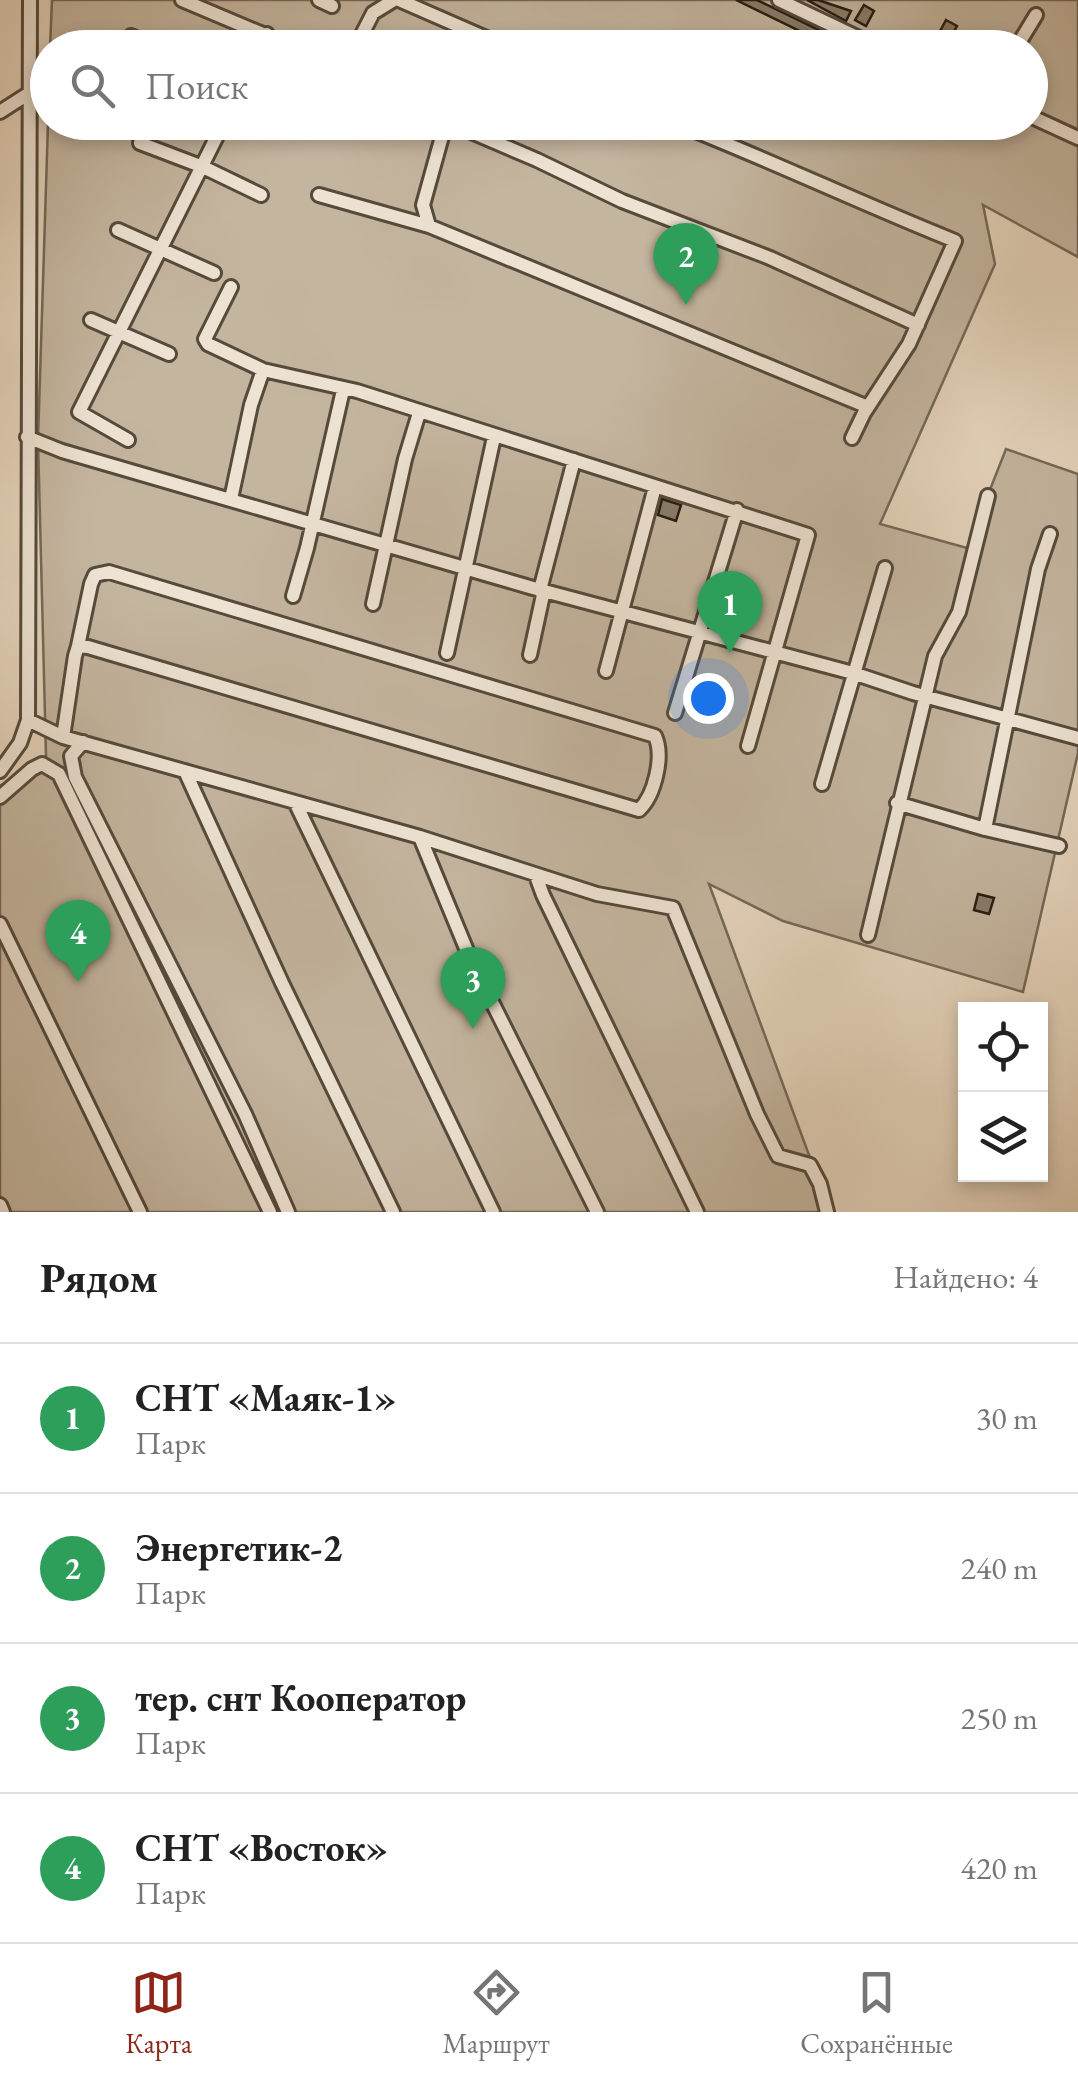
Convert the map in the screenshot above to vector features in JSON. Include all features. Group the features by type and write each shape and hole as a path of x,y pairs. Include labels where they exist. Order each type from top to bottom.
{"street":[{"path":"30,0 30,30"},
{"path":"182,0 257,30"},
{"path":"364,30 373,13 396,0 466,30"},
{"path":"779,0 842,30"},
{"path":"1027,30 1036,15"},
{"path":"0,112 30,93"},
{"path":"1048,124 1078,138"},
{"path":"0,771 20,743 28,720 30,140"},
{"path":"128,440 79,412 216,140"},
{"path":"429,226 423,205 442,140"},
{"path":"490,140 622,201 770,258 918,325"},
{"path":"718,140 954,241 918,325 852,438"},
{"path":"140,142 261,196"},
{"path":"320,195 429,226 868,407"},
{"path":"118,230 214,273"},
{"path":"231,287 206,339 208,344 264,370 357,391 808,534 748,746"},
{"path":"91,320 168,354"},
{"path":"231,499 264,370"},
{"path":"293,596 342,390"},
{"path":"373,604 419,412"},
{"path":"27,437 62,451 540,590 774,651 1078,738"},
{"path":"447,653 494,437"},
{"path":"530,655 542,610 540,590 574,460"},
{"path":"606,671 656,487"},
{"path":"868,936 893,839 897,802 941,640 959,612 988,496"},
{"path":"676,713 736,510"},
{"path":"985,829 1038,569 1050,534"},
{"path":"822,784 885,568"},
{"path":"62,738 78,646 92,584 95,575 109,572 655,736 658,757 651,793 639,810 216,683 78,646"},
{"path":"28,720 62,738 420,837 597,894 673,908 778,1156 810,1165 827,1212"},
{"path":"83,742 71,756 75,776 245,1114 288,1212"},
{"path":"0,796 42,764 60,774 270,1212"},
{"path":"185,771 393,1212"},
{"path":"296,802 493,1212"},
{"path":"897,802 1059,846"},
{"path":"420,837 470,958 597,1212"},
{"path":"536,876 697,1212"},
{"path":"0,924 140,1212"},
{"path":"0,1205 3,1212"}],"shaded area":[{"path":"52,0 1078,0 1078,257 983,205 995,264 880,524 967,548 1006,449 1078,474 1078,753 1023,992 783,921 709,884 830,1212 0,1212 0,786 46,756 38,440 47,140 1048,140 1048,30 51,30"}],"building":[{"path":"736,0 757,0 819,30 798,30"},
{"path":"807,0 818,0 851,11 846,21"},
{"path":"864,5 874,11 866,26 855,20"},
{"path":"946,20 957,26 955,30 941,30"},
{"path":"662,499 681,505 676,521 658,515"},
{"path":"978,894 994,898 989,914 974,910"}],"place":[{"name":"Энергетик-2","path":"686,305"},
{"name":"СНТ «Маяк-1»","path":"730,653"},
{"name":"СНТ «Восток»","path":"78,982"},
{"name":"тер. снт Кооператор","path":"473,1029"}]}
